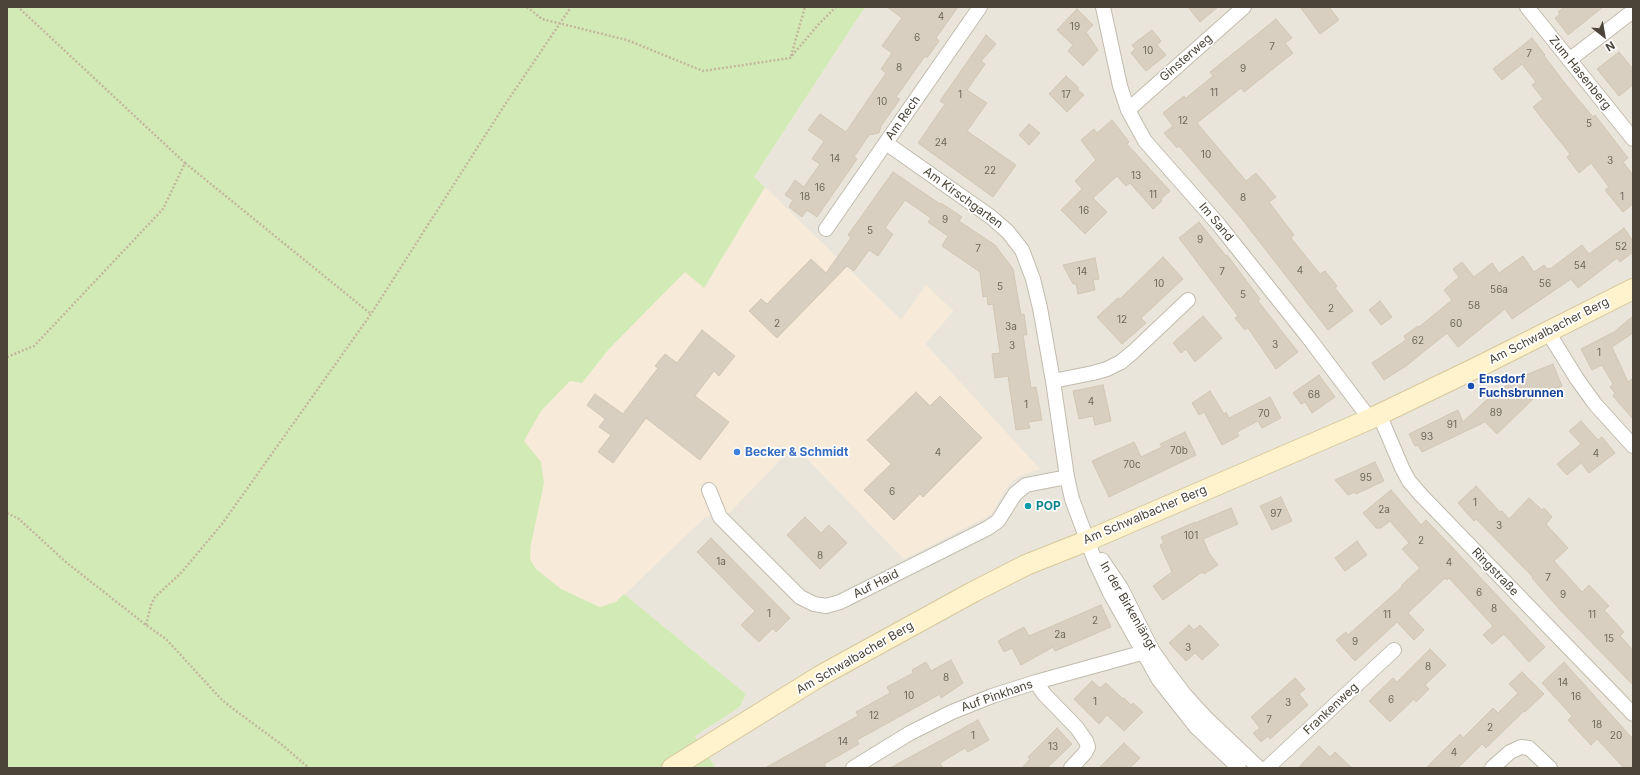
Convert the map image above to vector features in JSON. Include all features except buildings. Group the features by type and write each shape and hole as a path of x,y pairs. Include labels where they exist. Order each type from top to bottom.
{"main road":[{"name":"Am Schwalbacher Berg","path":"672,768 820,676 908,626 1026,566 1089,540 1445,384 1633,289"}],"street":[{"name":"Am Rech","path":"826,229 980,7"},
{"name":"Im Sand","path":"1103,7 1120,86 1128,110 1145,141 1219,225 1308,337 1374,416"},
{"name":"Ginsterweg","path":"1128,110 1244,7"},
{"name":"Zum Hasenberg","path":"1527,7 1633,139"},
{"path":"1569,60 1633,11"},
{"name":"Am Kirschgarten","path":"886,143 991,217 1008,232 1022,250 1034,279 1053,381 1067,477 1072,499 1089,540"},
{"path":"1053,381 1093,373 1107,369 1121,362 1188,300"},
{"path":"1548,332 1577,379 1596,404 1633,446"},
{"name":"Ringstraße","path":"1374,416 1409,481 1421,495 1633,714"},
{"name":"Auf Haid","path":"710,490 720,517 730,528 800,597 814,604 826,606 840,602 988,528 998,521 1015,494 1026,485 1067,477"},
{"name":"In der Birkenlängt","path":"1089,540 1121,588 1159,680 1196,726 1239,768"},
{"name":"Frankenweg","path":"1267,768 1394,650"},
{"name":"In der Birkenlängt","path":"1148,651 1185,695 1259,768"},
{"name":"Auf Pinkhans","path":"855,768 910,733 952,712 992,696 1036,682 1148,651"},
{"path":"1036,682 1044,694 1077,728 1086,741 1088,747 1085,753 1071,768"},
{"path":"1492,768 1510,752 1521,747 1529,748 1550,768"}],"path":[{"path":"18,7 185,163 372,314"},
{"path":"527,7 542,19 627,40 703,71 790,58 818,25 836,7"},
{"path":"146,625 151,605 155,597 180,574 222,524 372,314 504,106 571,7"},
{"path":"790,58 805,7"},
{"path":"7,357 34,346 163,209 185,163"},
{"path":"7,513 19,519 67,563 166,639 222,700 281,744 309,768"}],"shaded area":[{"path":"865,7 1633,7 1633,768 716,768 695,736 740,707 746,694 624,594 705,517 730,512 794,445 904,559 992,513 1006,488 1013,480 1021,475 1039,469 925,344 953,311 926,286 902,321 754,177"},
{"path":"765,187 901,320 926,285 953,311 925,344 1040,469 1021,475 1013,480 1006,488 992,513 986,517 904,559 794,445 730,512 705,517 617,602 600,607 561,589 536,569 530,559 531,544 524,441 541,411 570,381 582,383 609,349 685,271 704,288"}],"green space":[{"path":"7,7 865,7 754,177 765,187 704,288 685,272 609,349 582,383 570,381 541,411 524,441 541,462 544,483 531,544 530,559 536,569 561,589 600,607 616,602 624,594 746,694 740,707 695,736 716,768 7,768"}],"place":[{"name":"Ensdorf Fuchsbrunnen","path":"1471,386"},
{"name":"Becker & Schmidt","path":"737,452"},
{"name":"POP","path":"1028,506"}]}
